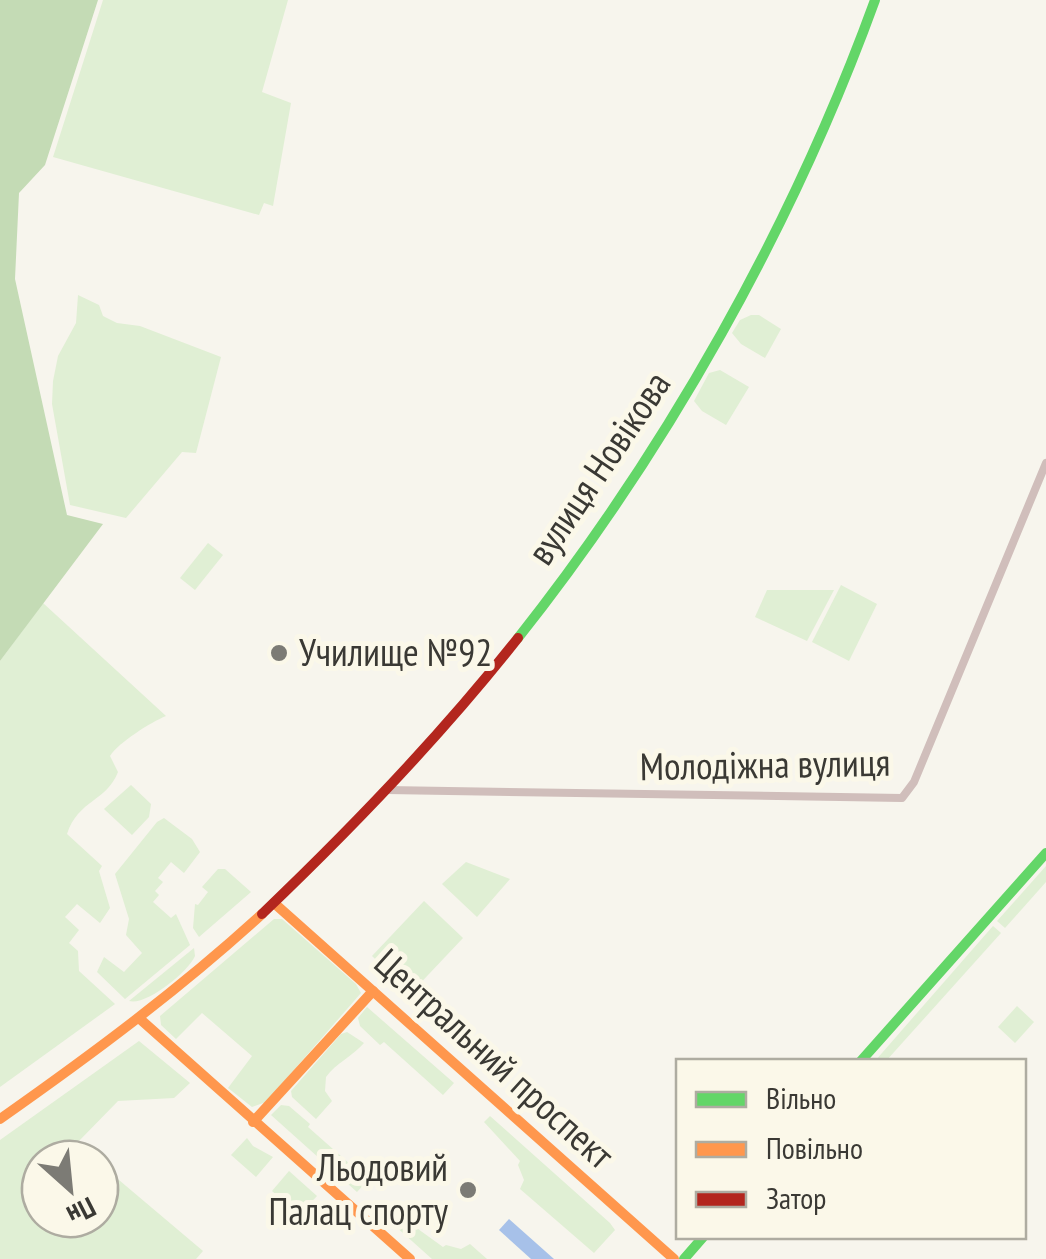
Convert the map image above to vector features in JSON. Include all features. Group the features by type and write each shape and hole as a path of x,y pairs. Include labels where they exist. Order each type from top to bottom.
{"main road":[{"name":"вулиця Новікова","path":"140,1019 274,903 387,790 534,616 644,464 769,244 875,0"},
{"path":"863,1059 1046,853"},
{"name":"Центральний проспект","path":"274,903 674,1259"},
{"path":"253,1122 373,992"},
{"path":"0,1119 140,1019 406,1258"},
{"path":"684,1259 701,1239"}],"street":[{"name":"Молодіжна вулиця","path":"387,790 902,798 914,782 1046,463"}],"green space":[{"path":"0,0 98,0 45,165 19,193 15,279 67,515 103,524 0,661"},
{"path":"103,0 288,0 262,92 291,103 273,206 264,203 259,215 53,157"},
{"path":"78,295 99,305 103,316 117,323 140,326 221,357 196,453 182,452 126,518 70,505 52,404 58,356 76,323"},
{"path":"759,315 781,329 765,358 741,344 732,333 740,320"},
{"path":"720,370 749,387 726,425 702,411 694,401 709,373"},
{"path":"208,543 223,555 195,590 180,578"},
{"path":"841,585 877,604 849,661 812,642"},
{"path":"767,590 834,590 807,641 755,617"},
{"path":"43,603 166,716 135,733 114,751 110,756 118,772 113,782 78,814 67,834 102,866 99,871 110,908 100,923 77,904 65,917 79,930 69,943 78,951 79,971 115,1004 0,1087 0,661"},
{"path":"131,785 151,804 149,817 132,835 104,809"},
{"path":"164,818 192,839 200,852 184,873 171,862 158,878 163,882 155,891 159,895 153,902 171,918 176,914 190,945 125,999 97,972 104,957 124,972 142,953 126,935 129,919 115,874"},
{"path":"466,862 510,879 477,917 442,884"},
{"path":"1046,866 1046,882 1005,928 997,921"},
{"path":"218,869 225,869 251,892 199,937 193,928 195,904 208,892 202,887"},
{"path":"424,901 463,938 411,993 372,956"},
{"path":"274,919 282,919 356,984 361,993 266,1102 252,1107 228,1088 252,1056 202,1013 176,1039 161,1025 160,1016"},
{"path":"993,926 1001,933 888,1059 877,1059"},
{"path":"194,948 191,963 176,979 146,998 129,1001"},
{"path":"1017,1006 1034,1022 1015,1043 998,1027"},
{"path":"367,1007 454,1083 443,1095 384,1042 380,1045 360,1026 358,1018"},
{"path":"347,1032 364,1043 326,1077 325,1091 332,1101 316,1119 292,1097 291,1091"},
{"path":"139,1041 190,1083 174,1098 118,1101 81,1139 20,1139 20,1239 120,1239 120,1181 203,1251 196,1259 0,1259 0,1140"},
{"path":"281,1105 289,1106 310,1124 308,1127 368,1180 357,1192 271,1115"},
{"path":"490,1116 610,1223 615,1230 594,1253 520,1189 524,1180 520,1161 484,1122"},
{"path":"247,1138 273,1157 256,1177 231,1155"},
{"path":"289,1171 317,1196 299,1215 272,1191"},
{"path":"400,1216 443,1247 461,1249 470,1244 487,1259 432,1259 393,1224"}],"water":[{"path":"509,1219 554,1259 531,1259 499,1230"}],"traffic: fast":[{"path":"518,638 625,491 722,333 806,169 875,0"},
{"path":"863,1059 1046,853"},
{"path":"684,1259 701,1239"}],"traffic: slow":[{"path":"274,903 674,1259"},
{"path":"0,1119 134,1021 262,914"},
{"path":"253,1122 373,991"},
{"path":"140,1019 410,1259"}],"traffic: jam":[{"path":"262,914 395,780 518,638"}],"place":[{"name":"Училище №92","path":"279,653"},
{"name":"Льодовий Палац спорту","path":"468,1190"}]}
